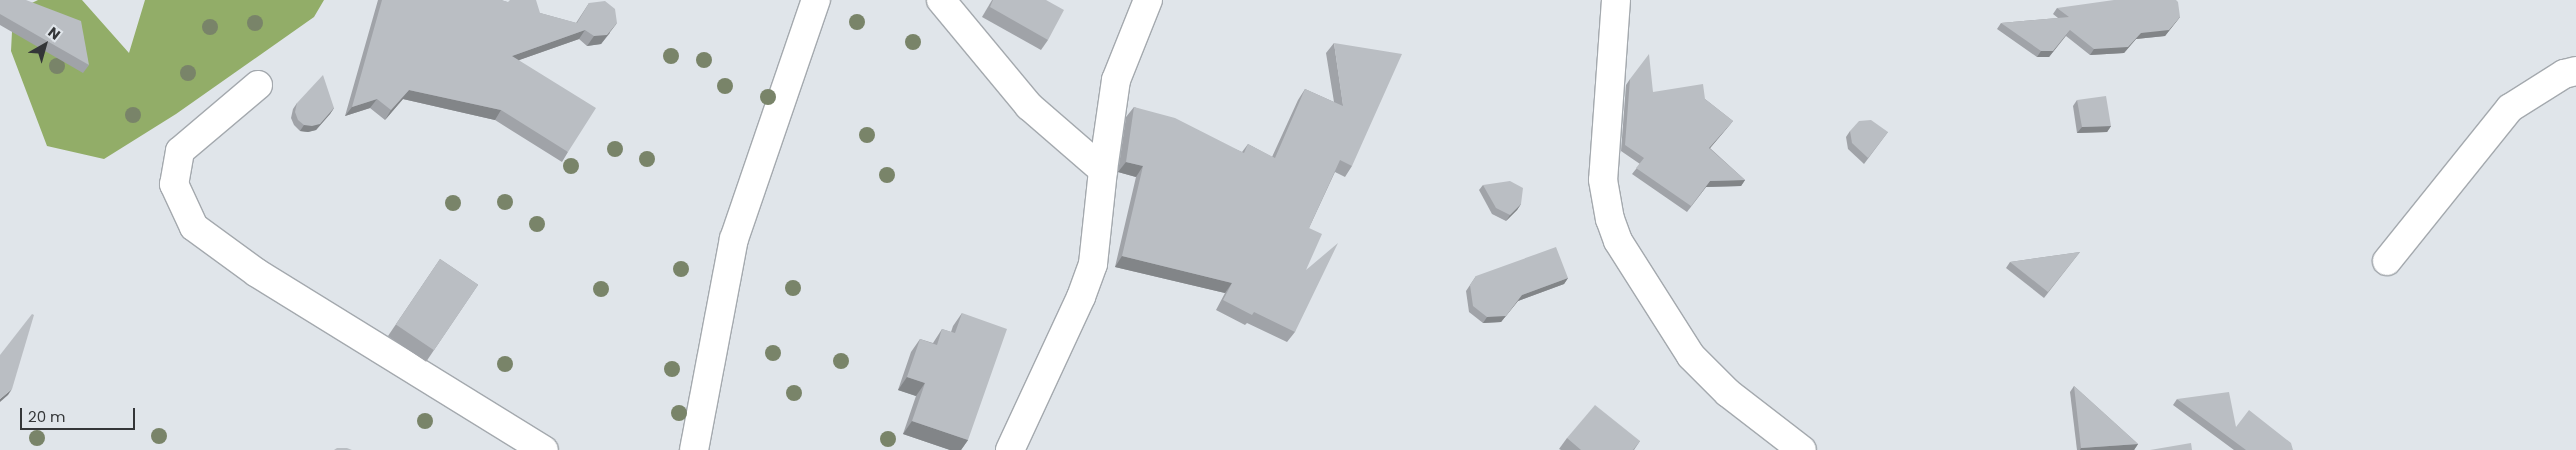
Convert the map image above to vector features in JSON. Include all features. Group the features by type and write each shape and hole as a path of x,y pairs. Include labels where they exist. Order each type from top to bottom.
{"street":[{"path":"694,450 734,239 816,0"},
{"path":"941,0 1029,106 1103,170"},
{"path":"1010,450 1081,297 1093,264 1103,170 1116,80 1148,0"},
{"path":"1616,0 1603,180 1610,219 1618,241 1691,356 1728,393 1802,450"},
{"path":"2387,261 2510,108 2564,74 2576,71"},
{"path":"258,85 180,151 174,184 194,227 257,273 544,450"}],"green space":[{"path":"38,0 82,0 129,53 145,0 324,0 314,17 176,114 104,159 47,146 11,51 13,12"}],"building":[{"path":"0,0 26,0 81,21 89,65 0,14"},
{"path":"382,0 501,0 508,2 510,0 536,0 540,13 577,23 589,3 605,1 615,9 617,23 607,35 594,36 585,30 512,56 596,108 568,152 501,110 409,90 391,110 377,99 352,107"},
{"path":"993,0 1046,0 1064,10 1048,40 990,7"},
{"path":"2114,0 2176,0 2180,17 2169,30 2141,33 2128,47 2094,49 2070,30 2053,51 2041,51 2001,23 2069,17 2057,8"},
{"path":"1334,43 1402,54 1352,166 1340,160 1309,228 1322,234 1306,270 1338,243 1295,332 1254,312 1252,315 1223,300 1232,283 1122,256 1143,166 1126,162 1134,107 1175,118 1244,153 1248,144 1275,158 1305,89 1343,106"},
{"path":"1649,54 1653,92 1703,84 1705,99 1733,121 1709,148 1745,180 1710,181 1691,206 1636,168 1644,158 1625,145 1630,79"},
{"path":"323,75 334,108 320,124 304,125 298,120 295,112 297,103"},
{"path":"2106,96 2111,126 2082,127 2077,100"},
{"path":"1871,120 1888,132 1868,158 1852,143 1850,131 1859,121"},
{"path":"1510,181 1523,188 1521,204 1510,215 1496,208 1483,185"},
{"path":"1556,247 1568,278 1522,295 1506,316 1487,317 1473,306 1470,285 1476,276"},
{"path":"2080,252 2048,292 2010,262"},
{"path":"440,259 478,285 434,350 396,324"},
{"path":"962,313 1007,329 968,440 912,421 925,383 907,377 920,339 937,345 942,329 955,333"},
{"path":"32,314 34,315 12,389 0,399 0,355"},
{"path":"2074,386 2138,444 2081,448"},
{"path":"2229,392 2236,427 2249,410 2291,443 2293,450 2246,450 2177,399"},
{"path":"1595,405 1640,441 1633,450 1581,450 1567,438"},
{"path":"2191,443 2192,450 2150,450"},
{"path":"337,448 347,448 352,450 334,450"}]}
